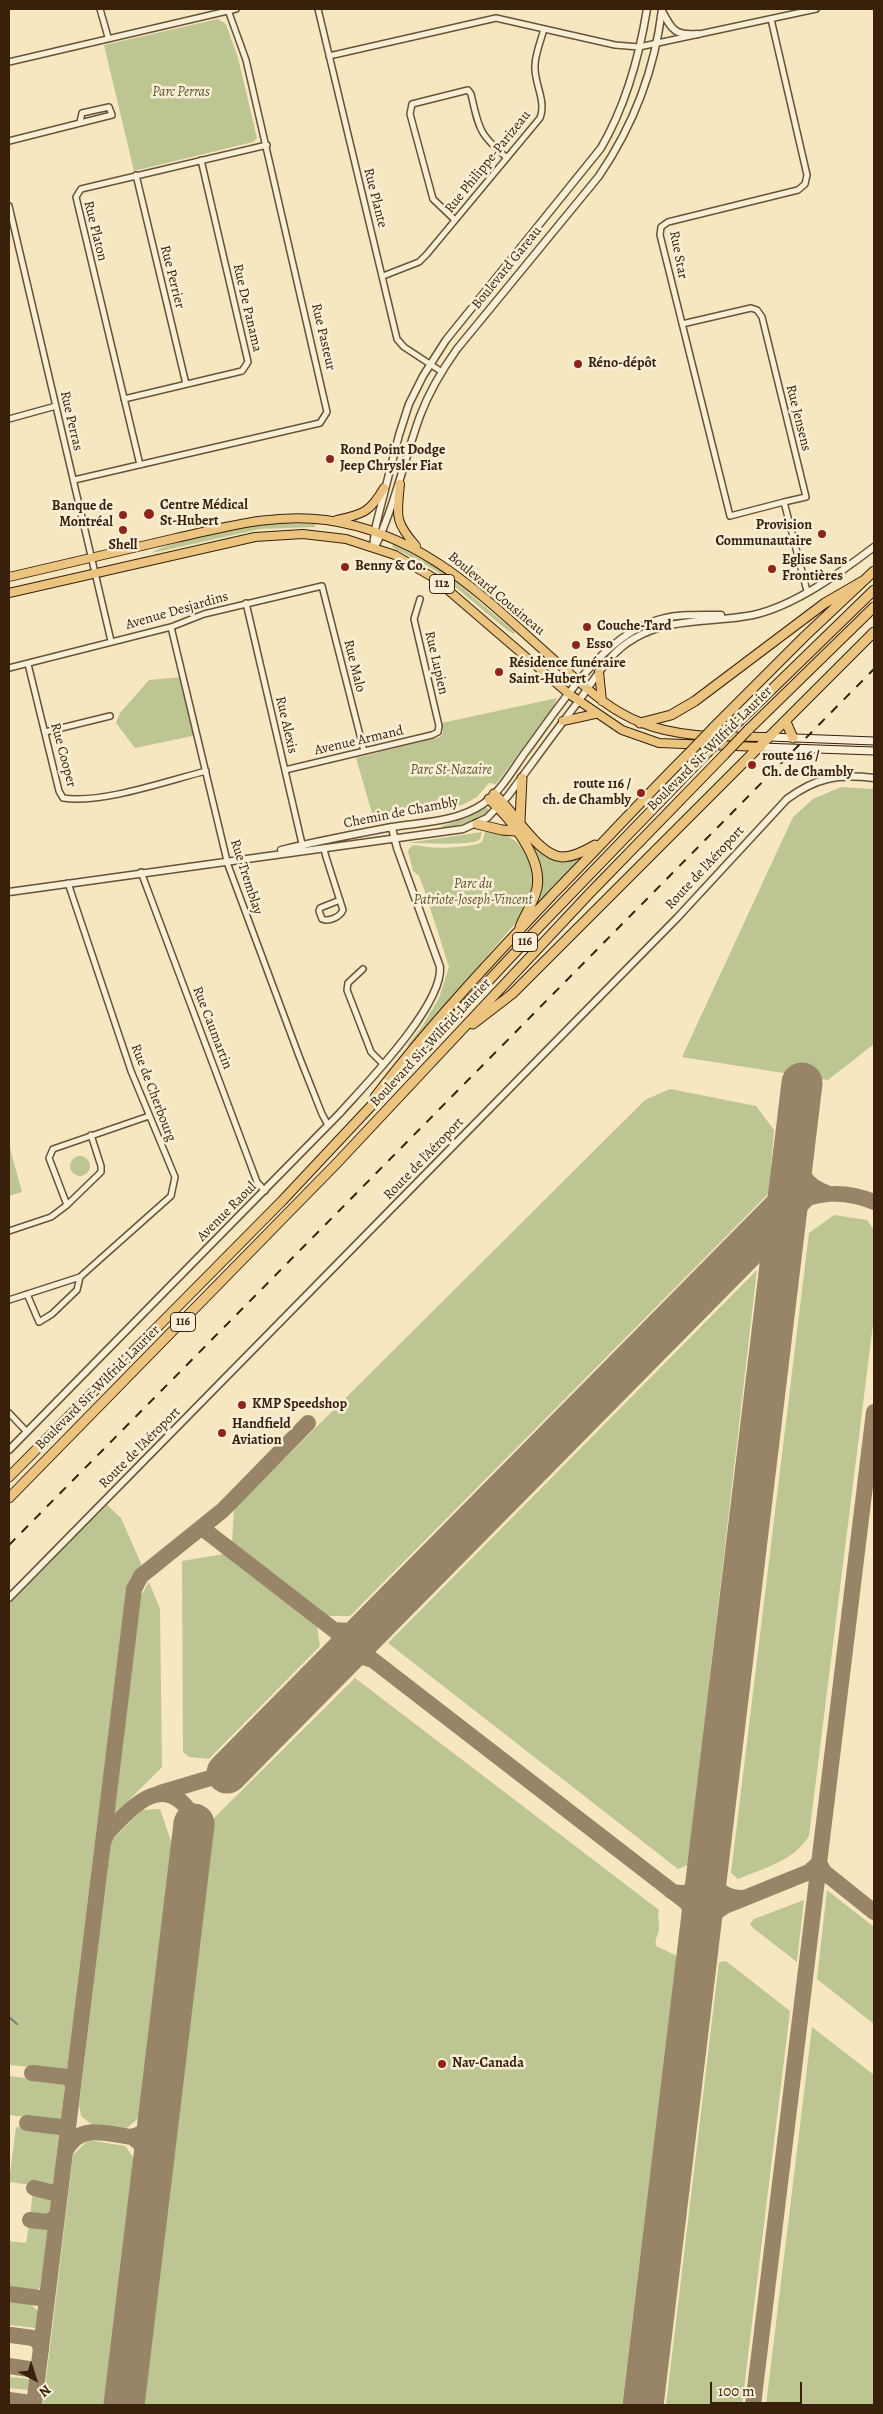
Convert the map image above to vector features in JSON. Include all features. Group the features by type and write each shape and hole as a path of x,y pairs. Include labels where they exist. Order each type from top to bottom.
{"highway":[{"path":"347,1133 413,1046 602,841 713,728 874,571"},
{"path":"640,723 668,716 688,706 825,603 863,581"},
{"name":"Boulevard Sir-Wilfrid-Laurier","path":"9,1477 237,1248 539,927 707,753 803,657 874,590"},
{"name":"Boulevard Sir-Wilfrid-Laurier","path":"9,1498 313,1188 589,894 748,730 874,607"},
{"path":"452,1041 512,994 874,632"},
{"path":"786,722 793,738"},
{"path":"520,821 522,778"},
{"path":"492,796 520,821 542,847 555,856 565,857 578,854 602,841"},
{"path":"501,805 533,858 538,876 534,898 517,933"},
{"path":"477,824 515,831"}],"main road":[{"path":"400,484 398,521 419,549"},
{"path":"333,521 366,512 374,504 384,488"},
{"name":"Boulevard Cousineau","path":"9,577 262,519 306,518 333,521 378,532 419,549 457,576 579,682"},
{"name":"Boulevard Cousineau","path":"9,593 240,540 270,535 317,535 374,547 405,561 440,583 569,694"},
{"path":"599,672 602,701 640,723 677,733 874,741"},
{"name":"112","path":"579,682 602,701"},
{"name":"112","path":"569,694 595,714 627,733 659,742 761,747"},
{"path":"563,721 595,714"},
{"path":"761,747 874,751"}],"street":[{"path":"100,9 108,37"},
{"path":"9,62 108,37 236,9"},
{"name":"Rue Plante","path":"318,9 397,339 404,347 442,372"},
{"name":"Boulevard Gareau","path":"374,547 384,488 407,410 430,364 451,333 601,148 614,126 629,88 647,9"},
{"path":"329,56 496,18 616,45 639,47 816,9"},
{"name":"Rue Pasteur","path":"74,480 320,423 328,412 246,60 228,10"},
{"path":"662,10 670,26 678,33 698,34"},
{"name":"Boulevard Gareau","path":"378,532 400,484 419,418 442,372 457,349 599,176 620,145 640,99 657,44 662,10"},
{"name":"Rue Star","path":"771,18 807,175 805,184 798,190 668,222 661,227 660,234 730,516 784,502"},
{"name":"Rue Philippe-Parizeau","path":"383,276 419,262 540,118 544,108 537,88 535,64 544,29"},
{"path":"455,220 433,199 410,114 412,104 468,90 471,94 478,125 486,140 507,158"},
{"path":"9,141 112,115 111,111 109,107 104,107 82,113 80,122"},
{"name":"Rue Platon","path":"140,465 76,196 81,189 266,146"},
{"name":"Rue De Panama","path":"124,399 242,371 248,362 200,160"},
{"name":"Rue Perrier","path":"136,175 186,384"},
{"name":"Rue Perras","path":"9,206 111,640"},
{"name":"Rue Jensens","path":"682,324 751,308 757,310 762,317 806,497 784,502"},
{"path":"9,419 56,406"},
{"path":"784,502 807,591"},
{"path":"578,701 599,672 620,648 648,631 677,623 747,616 776,608 807,591 874,547"},
{"name":"Avenue Desjardins","path":"9,668 111,640 171,627 204,614 322,586"},
{"name":"Rue Malo","path":"322,586 364,751"},
{"name":"Rue Lupien","path":"420,599 414,619 439,726 438,732"},
{"name":"Rue Alexis","path":"246,603 303,848"},
{"path":"569,694 610,645 634,629 648,623 684,615 747,616"},
{"name":"Rue Tremblay","path":"171,627 227,860 299,1056 328,1125"},
{"name":"Rue Cooper","path":"28,664 59,792 63,798 73,799 114,794 206,772"},
{"name":"Chemin de Chambly","path":"9,892 303,848 392,828 453,818 475,809 492,796 569,694"},
{"name":"Chemin de Chambly","path":"303,848 324,849 457,830 477,824 501,805 578,701"},
{"path":"45,732 110,716"},
{"name":"Avenue Armand","path":"285,770 438,732"},
{"name":"Route de l'Aéroport","path":"9,1598 670,925 787,799 807,784 822,779 853,776 874,778"},
{"path":"392,828 394,839"},
{"name":"Avenue Raoul","path":"9,1450 328,1125 383,1064 421,1016 432,997 440,975 438,960 394,839"},
{"path":"324,849 343,909 341,914 326,920 322,919 319,912 320,908 340,900"},
{"name":"Rue Caumartin","path":"140,872 257,1180 265,1191"},
{"name":"Rue de Cherbourg","path":"9,1300 80,1277 171,1196 174,1177 130,1071 68,883"},
{"path":"363,969 348,983 346,990 371,1052 383,1064"},
{"path":"67,1205 49,1155 56,1146 149,1116"},
{"path":"9,1231 51,1217 67,1205 101,1172 102,1166 91,1135"},
{"name":"Rue de Cherbourg","path":"27,1294 39,1322 52,1314 77,1290 80,1277"},
{"path":"9,1413 27,1432"}],"green space":[{"name":"Parc Perras","path":"218,19 226,24 238,58 257,138 253,142 134,171 104,45"},
{"path":"282,523 315,524 315,527 260,529 152,553 163,547 195,537 253,526"},
{"path":"393,544 440,569 515,632 514,634 435,570 392,547"},
{"path":"182,677 197,735 135,748 116,723 120,713 149,680"},
{"name":"Parc St-Nazaire","path":"557,698 553,707 496,784 489,783 477,797 462,805 418,812 395,819 374,820 356,758 440,737 443,733 442,723"},
{"path":"874,785 874,1044 828,1080 682,1057 793,817 813,799 841,787 872,789"},
{"path":"486,807 490,811 479,818 442,828 442,826 468,817"},
{"path":"507,810 538,849 580,859 528,919 540,882 540,862 533,846"},
{"path":"482,832 480,839 475,842 449,844 407,843"},
{"name":"Parc du Patriote-Joseph-Vincent","path":"485,832 505,834 518,843 528,856 533,867 534,886 524,913 412,1044 406,1047 421,1028 439,998 449,967 424,889 419,876 413,871 408,851 411,846 415,845 447,848 478,844 482,842"},
{"path":"670,1089 756,1106 774,1130 769,1193 350,1616 326,1616 232,1543 234,1509 645,1100"},
{"path":"9,1145 22,1192 9,1196"},
{"path":"80,1156 87,1159 90,1166 87,1173 80,1176 73,1173 70,1166 73,1159"},
{"path":"834,1215 867,1220 874,1230 874,1316 809,1836 803,1845 787,1858 738,1879 731,1873 809,1233"},
{"path":"757,1270 688,1865 678,1869 388,1643"},
{"path":"107,1505 121,1518 142,1566 131,1577 126,1590 67,2070 9,2065 9,1605"},
{"path":"224,1554 317,1626 320,1646 209,1759 189,1757 183,1752 182,1561"},
{"path":"149,1582 160,1609 162,1767 113,1816 138,1601"},
{"path":"355,1678 659,1910 659,1929 656,1946 677,1956 622,2405 140,2405 211,1821"},
{"path":"160,1809 174,1850 142,2115 127,2128 91,2124 81,2116 79,2105 111,1841 142,1810"},
{"path":"827,1890 874,1927 874,2024 817,1979"},
{"path":"804,1900 797,1962 750,1924 754,1919"},
{"path":"726,1961 790,2011 742,2405 666,2405 719,1962"},
{"path":"812,2027 874,2075 874,2405 766,2405"},
{"path":"9,2076 58,2082 65,2085 61,2121 9,2115"},
{"path":"16,2127 59,2133 53,2188 9,2182"},
{"path":"88,2140 125,2146 136,2161 106,2405 43,2405 73,2155"},
{"path":"33,2192 52,2194 49,2218 30,2216"},
{"path":"29,2225 48,2227 41,2287 35,2292 9,2289 9,2241 26,2243"},
{"path":"9,2300 28,2302 38,2311 36,2328 9,2325"},
{"path":"10,2377 29,2379 28,2390 9,2388"}],"waterway":[{"path":"9,2017 17,2024"}],"taxiway":[{"path":"794,1152 801,1172 808,1182 827,1193"},
{"path":"787,1206 819,1195 830,1194 852,1195 874,1202"},
{"path":"785,1227 795,1211 806,1200"},
{"path":"760,1235 768,1232 777,1236 781,1244 781,1263"},
{"path":"753,2405 874,1412"},
{"path":"34,2405 134,1589 141,1576 223,1510 308,1423"},
{"path":"202,1528 686,1902 697,1916 700,1933"},
{"path":"334,1630 349,1631 376,1624"},
{"path":"336,1664 354,1657 372,1660"},
{"path":"160,1793 227,1773"},
{"path":"104,1840 107,1833 136,1805 146,1798 157,1794 168,1795 180,1801 191,1813"},
{"path":"700,1933 713,1914 725,1906 809,1872 819,1863 824,1872 874,1912"},
{"path":"708,1869 713,1882 720,1891 730,1896 744,1898"},
{"path":"671,1891 678,1893 690,1892 702,1881 708,1869"},
{"path":"32,2073 67,2077 73,2083"},
{"path":"153,2167 146,2148 132,2137 142,2133 149,2127 160,2110"},
{"path":"27,2123 61,2127"},
{"path":"65,2152 71,2143 85,2133 94,2132 132,2137"},
{"path":"34,2188 58,2194 59,2198"},
{"path":"30,2220 49,2222 57,2216"},
{"path":"9,2294 47,2299"},
{"path":"11,2335 33,2338 39,2342 41,2350"},
{"path":"9,2366 29,2369"},
{"path":"9,2400 24,2402 28,2405"}],"runway":[{"path":"643,2405 802,1083"},
{"path":"227,1773 787,1206"},
{"path":"124,2405 194,1824"}],"railway":[{"path":"9,1545 874,669"}],"place":[{"name":"Réno-dépôt","path":"578,364"},
{"name":"Rond Point Dodge Jeep Chrysler Fiat","path":"330,459"},
{"name":"Centre Médical St-Hubert","path":"149,514"},
{"name":"Banque de Montréal","path":"123,515"},
{"name":"Shell","path":"123,530"},
{"name":"Provision Communautaire","path":"822,534"},
{"name":"Benny & Co.","path":"345,567"},
{"name":"Eglise Sans Frontières","path":"772,569"},
{"name":"Couche-Tard","path":"587,627"},
{"name":"Esso","path":"576,645"},
{"name":"Résidence funéraire Saint-Hubert","path":"499,672"},
{"name":"route 116 / Ch. de Chambly","path":"752,765"},
{"name":"route 116 / ch. de Chambly","path":"641,793"},
{"name":"KMP Speedshop","path":"242,1405"},
{"name":"Handfield Aviation","path":"222,1433"},
{"name":"Nav-Canada","path":"442,2064"}]}
